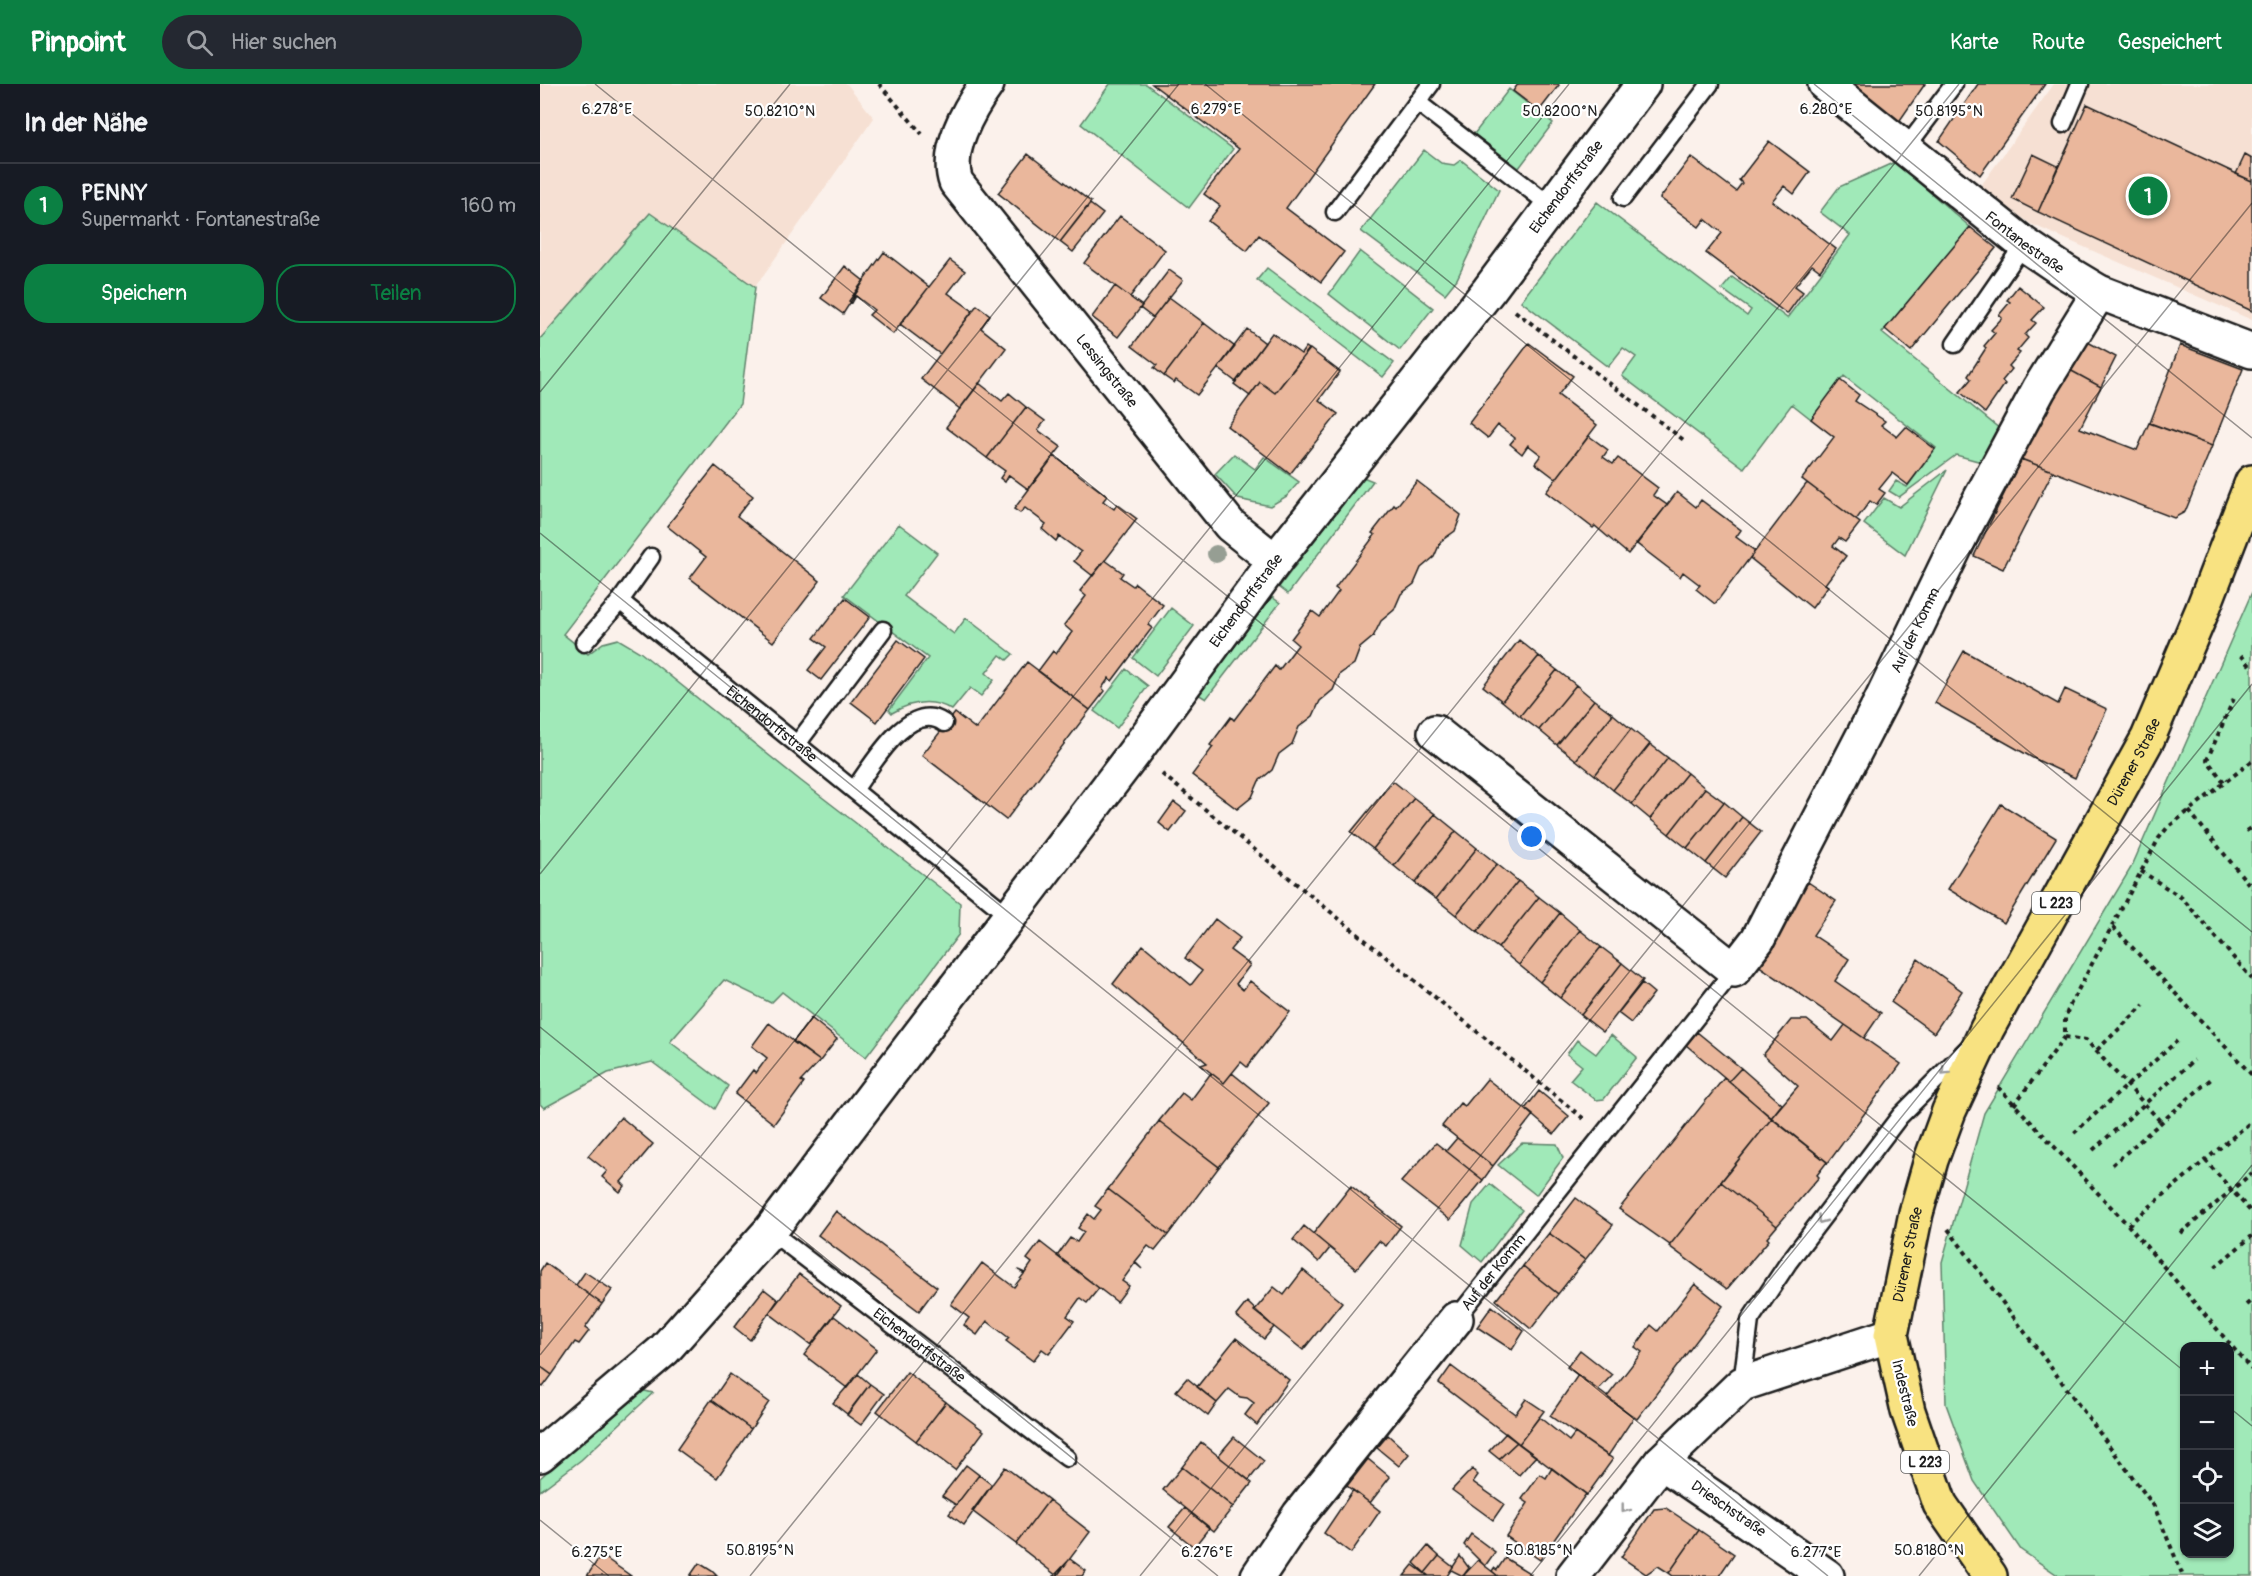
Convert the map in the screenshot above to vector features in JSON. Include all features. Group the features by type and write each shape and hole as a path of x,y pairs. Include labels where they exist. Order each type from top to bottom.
{"main road":[{"name":"Dürener Straße","path":"1892,1335 1916,1213 1931,1160 1949,1111 1987,1029 2148,738 2202,611 2252,482"},
{"name":"Indestraße","path":"1892,1335 1908,1412 1940,1504 1990,1576"}],"street":[{"path":"951,169 961,133 971,110 987,84"},
{"name":"Eichendorffstraße","path":"540,1455 664,1350 770,1231 1008,915 1134,753 1275,561 1488,290 1643,84"},
{"name":"Fontanestraße","path":"1825,84 2024,244 2099,291 2252,351"},
{"name":"Lessingstraße","path":"951,169 956,182 990,228 1230,525 1275,561"},
{"name":"Auf der Komm","path":"1734,970 1758,939 1881,701 1963,531 2034,399 2099,291"},
{"path":"1435,732 1734,970"},
{"name":"Auf der Komm","path":"1258,1576 1299,1515 1456,1319"},
{"path":"1573,1576 1661,1462 1742,1384 1892,1335"},
{"name":"Drieschstraße","path":"1661,1462 1827,1576"}],"lane":[{"path":"1335,212 1431,84"},
{"path":"1623,198 1710,84"},
{"path":"1905,149 1954,84"},
{"path":"2063,123 2080,84"},
{"path":"1417,102 1551,206"},
{"path":"1955,344 2024,244"},
{"path":"584,643 620,601 651,557"},
{"name":"Eichendorffstraße","path":"620,601 1008,915"},
{"path":"797,744 883,630"},
{"path":"854,790 890,741 905,725 923,717 939,719 944,723"},
{"name":"Auf der Komm","path":"1456,1319 1734,970"},
{"name":"Dürener Straße","path":"1742,1384 1750,1320 1788,1263 1900,1116 1987,1029"},
{"name":"Eichendorffstraße","path":"770,1231 1067,1458"}],"path":[{"path":"879,84 951,169"},
{"path":"1488,290 1685,441"},
{"path":"2241,655 2252,668"},
{"path":"2224,782 2207,760 2235,696"},
{"path":"2252,761 2163,833 2069,1007 2065,1018 2065,1037 2014,1105 2128,1225 2252,1370"},
{"path":"1167,779 1603,1134"},
{"path":"2189,811 2252,888"},
{"path":"2246,831 2252,827"},
{"path":"2141,871 2182,898 2252,979"},
{"path":"2113,927 2252,1075"},
{"path":"2097,1050 2144,1005"},
{"path":"2065,1037 2086,1040 2161,1122"},
{"path":"2074,1133 2177,1041"},
{"path":"2093,1150 2194,1059"},
{"path":"2112,1166 2211,1079"},
{"path":"2128,1225 2252,1122"},
{"path":"2205,1160 2252,1213"},
{"path":"2181,1233 2252,1173"},
{"path":"1916,1213 1942,1221 2154,1506 2183,1576"},
{"path":"2215,1268 2252,1236"},
{"path":"2246,1305 2252,1300"}],"shaded area":[{"path":"540,84 847,84 874,118 755,287 650,213 540,339"},
{"path":"2054,84 2252,84 2252,320 2031,224 1980,187"}],"green space":[{"path":"1110,84 1146,84 1233,149 1189,208 1081,124"},
{"path":"1509,89 1553,123 1519,168 1474,134"},
{"path":"1424,150 1441,163 1454,165 1461,160 1499,190 1457,279 1445,294 1361,231"},
{"path":"1895,162 1970,227 1882,333 2006,434 1989,464 1956,455 1899,497 1889,491 1896,481 1907,487 1936,448 1844,376 1811,419 1792,404 1744,468 1622,376 1636,357 1623,348 1608,367 1521,301 1597,202 1747,316 1751,310 1722,289 1732,277 1787,318 1850,235 1820,212 1839,187"},
{"path":"650,213 755,287 740,404 563,634 588,654 603,643 618,639 640,652 801,781 960,903 959,934 866,1057 782,992 771,1003 724,980 670,1042 728,1086 715,1109 652,1062 608,1073 544,1108 540,1104 540,339"},
{"path":"1360,251 1433,308 1400,350 1329,294"},
{"path":"1267,268 1394,363 1383,377 1257,280"},
{"path":"1234,454 1255,469 1264,457 1299,482 1287,496 1270,506 1238,499 1215,474"},
{"path":"1947,470 1905,555 1864,524 1884,498 1899,507"},
{"path":"1363,477 1373,481 1288,594 1279,587"},
{"path":"899,524 937,553 904,596 954,634 966,618 1013,654 1007,660 1000,655 986,673 994,680 981,696 970,688 952,710 937,704 922,703 907,706 892,713 889,710 928,658 844,595"},
{"path":"2252,592 2252,1576 2059,1576 2021,1550 1974,1481 1946,1404 1942,1262 1984,1113 2132,866"},
{"path":"1272,597 1280,603 1206,699 1198,694"},
{"path":"1171,608 1194,626 1156,676 1133,658"},
{"path":"1126,669 1148,686 1117,728 1094,711"},
{"path":"1611,1035 1637,1057 1604,1099 1596,1100 1570,1080 1582,1066 1567,1054 1577,1040 1596,1054"},
{"path":"1522,1143 1557,1144 1563,1158 1536,1195 1498,1165"},
{"path":"1490,1184 1522,1210 1482,1262 1462,1245 1473,1204"},
{"path":"641,1390 653,1393 581,1460 540,1491 540,1478"}],"building":[{"path":"1152,84 1375,84 1286,208 1344,252 1321,282 1259,235 1247,251 1208,221 1220,206 1204,194 1239,149"},
{"path":"1518,84 1559,85 1539,111 1513,91"},
{"path":"1845,84 1925,84 1896,126"},
{"path":"1978,84 2045,84 1980,175 1939,141"},
{"path":"2087,104 2252,181 2252,311 2038,212"},
{"path":"1769,141 1810,172 1794,194 1784,186 1772,201 1836,249 1820,271 1812,265 1795,286 1803,292 1787,314 1706,253 1722,233 1705,219 1699,227 1660,198 1691,157 1736,191 1742,183 1739,180"},
{"path":"1028,154 1091,202 1060,242 998,193"},
{"path":"2033,154 2058,166 2038,212 2012,199"},
{"path":"2245,155 2252,159 2252,181 2236,174"},
{"path":"1090,204 1103,214 1073,252 1060,242"},
{"path":"1120,216 1165,250 1130,297 1084,263"},
{"path":"1970,227 1996,248 1911,351 1885,329"},
{"path":"884,252 929,287 893,334 869,315 874,310 856,296 852,303 849,301"},
{"path":"950,260 965,271 948,293 973,311 940,354 900,324"},
{"path":"845,266 864,281 843,314 821,298"},
{"path":"1169,270 1183,280 1153,318 1140,308"},
{"path":"1115,286 1142,306 1118,337 1092,317"},
{"path":"2018,286 2044,307 2032,320 2036,323 2025,335 2028,338 2017,351 2020,353 2009,366 2012,369 2002,381 2005,384 1985,413 1960,392 1971,379 1968,376 1986,348 1984,346 1995,333 1991,330 2002,318 1999,315 2010,302 2007,300"},
{"path":"1169,297 1204,323 1164,376 1154,368 1157,365 1132,346"},
{"path":"977,305 990,315 981,328 1006,348 960,409 921,379"},
{"path":"1204,323 1235,347 1197,395 1176,380 1174,383 1164,376"},
{"path":"1247,329 1265,343 1236,382 1218,368"},
{"path":"1272,333 1301,354 1306,347 1309,349 1275,393 1260,382 1250,396 1234,384"},
{"path":"2084,340 2116,357 2101,387 2068,369"},
{"path":"1529,343 1573,376 1558,395 1597,425 1556,479 1535,463 1541,455 1528,445 1522,454 1510,444 1515,438 1498,425 1488,438 1469,423"},
{"path":"2180,345 2243,369 2212,446 2150,423"},
{"path":"1310,349 1340,372 1319,400 1338,414 1290,474 1227,426 1260,382 1275,393"},
{"path":"2068,369 2101,387 2080,428 2137,450 2149,423 2212,446 2185,512 2174,518 2021,459"},
{"path":"1840,380 1859,395 1855,401 1885,421 1881,425 1897,437 1906,427 1935,449 1908,485 1892,473 1879,489 1885,493 1876,505 1870,501 1856,520 1802,479 1834,437 1811,419"},
{"path":"979,383 1002,401 1009,393 1026,407 987,458 946,427"},
{"path":"1026,407 1045,421 1038,430 1061,447 1028,489 1009,475 1005,482 1000,478 1005,471 987,458"},
{"path":"1589,436 1608,450 1603,457 1613,464 1618,458 1658,488 1653,495 1667,505 1628,554 1595,526 1593,528 1546,492"},
{"path":"1054,456 1107,496 1103,501 1114,509 1117,504 1137,519 1093,576 1074,561 1081,552 1059,536 1056,541 1042,529 1046,524 1025,508 1020,513 1014,509"},
{"path":"2021,459 2053,471 2003,569 1974,556"},
{"path":"715,466 753,496 737,516 820,581 773,642 690,578 706,557 667,526"},
{"path":"1417,481 1461,515 1455,531 1441,541 1434,557 1421,568 1414,584 1401,594 1394,610 1381,621 1373,637 1360,648 1354,664 1340,674 1333,690 1320,701 1313,716 1299,727 1292,744 1279,754 1272,770 1259,781 1252,797 1237,809 1192,775 1213,747 1210,745 1231,717 1234,720 1275,666 1279,670 1298,645 1291,639 1312,611 1320,617 1339,591 1335,588 1375,535 1372,533"},
{"path":"1807,483 1860,523 1845,542 1839,538 1833,546 1846,556 1825,584 1828,586 1812,608 1750,558"},
{"path":"1677,492 1696,507 1701,500 1741,530 1736,537 1755,551 1715,604 1696,589 1700,585 1683,572 1680,577 1637,544"},
{"path":"1105,560 1123,573 1120,577 1133,586 1135,583 1163,605 1148,625 1152,628 1112,681 1109,678 1102,688 1105,691 1090,710 1038,671 1053,651 1056,654 1072,632 1064,625 1086,596 1080,591"},
{"path":"845,598 870,617 821,680 808,670 826,647 814,638"},
{"path":"898,640 924,659 877,722 851,702"},
{"path":"1519,640 1539,656 1502,701 1483,686"},
{"path":"1964,651 2058,704 2065,689 2107,709 2075,778 2033,758 1935,703"},
{"path":"1539,656 1557,670 1520,716 1502,701"},
{"path":"1027,662 1090,710 1006,820 922,755 955,713 976,729"},
{"path":"1557,670 1576,685 1539,730 1520,716"},
{"path":"1576,685 1594,700 1557,745 1539,730"},
{"path":"1594,700 1613,714 1576,760 1557,745"},
{"path":"1613,714 1631,729 1595,775 1576,760"},
{"path":"1631,729 1650,744 1613,790 1595,775"},
{"path":"1650,744 1668,758 1632,804 1613,790"},
{"path":"1668,758 1687,773 1650,819 1632,804"},
{"path":"1687,773 1705,788 1669,834 1650,819"},
{"path":"1393,781 1414,798 1373,849 1351,832"},
{"path":"1705,788 1724,802 1687,848 1669,834"},
{"path":"1414,798 1435,814 1394,866 1373,849"},
{"path":"1174,802 1186,811 1170,832 1159,823"},
{"path":"1724,802 1742,817 1706,863 1687,848"},
{"path":"2001,804 2056,838 2004,923 1948,889"},
{"path":"1435,814 1456,831 1415,883 1394,866"},
{"path":"1742,817 1761,832 1725,878 1706,863"},
{"path":"1456,831 1477,848 1436,899 1415,883"},
{"path":"1477,848 1497,864 1456,915 1436,899"},
{"path":"1497,864 1518,881 1477,932 1456,915"},
{"path":"1518,881 1539,897 1498,948 1477,932"},
{"path":"1808,882 1836,901 1813,935 1849,959 1835,981 1881,1013 1864,1038 1758,965"},
{"path":"1539,897 1560,913 1519,965 1498,948"},
{"path":"1560,913 1580,930 1540,982 1519,965"},
{"path":"1215,919 1240,938 1230,950 1250,965 1236,984 1243,990 1250,981 1290,1012 1247,1067 1241,1062 1224,1083 1201,1065 1207,1063 1113,984 1143,945 1191,985 1202,971 1185,958"},
{"path":"1580,930 1601,947 1560,998 1540,982"},
{"path":"1601,947 1622,963 1581,1015 1560,998"},
{"path":"1918,959 1962,991 1934,1033 1891,1002"},
{"path":"1622,963 1643,980 1603,1032 1581,1015"},
{"path":"1642,983 1654,993 1631,1023 1618,1013"},
{"path":"811,1018 837,1039 820,1061 793,1042"},
{"path":"1791,1020 1807,1020 1833,1041 1845,1025 1901,1064 1828,1163 1771,1118 1798,1086 1763,1055"},
{"path":"769,1023 820,1061 801,1081 804,1083 774,1124 735,1094 753,1070 756,1073 767,1058 752,1046"},
{"path":"1697,1032 1741,1068 1729,1081 1686,1045"},
{"path":"1741,1068 1782,1104 1771,1118 1729,1081"},
{"path":"1211,1073 1224,1083 1232,1073 1269,1103 1219,1167 1159,1121 1182,1093 1191,1100"},
{"path":"1724,1078 1772,1118 1670,1245 1619,1209"},
{"path":"1487,1079 1533,1115 1493,1166 1442,1126 1460,1103 1465,1106"},
{"path":"1539,1091 1569,1116 1554,1134 1525,1109"},
{"path":"621,1117 653,1144 621,1182 625,1186 620,1192 602,1177 607,1171 588,1156"},
{"path":"1772,1118 1827,1162 1817,1175 1819,1177 1777,1226 1721,1182"},
{"path":"1159,1121 1219,1167 1168,1235 1108,1189"},
{"path":"1457,1138 1493,1166 1483,1180 1446,1151"},
{"path":"1436,1143 1483,1180 1450,1220 1401,1182"},
{"path":"1721,1182 1777,1226 1767,1238 1769,1240 1727,1289 1669,1246"},
{"path":"1351,1186 1401,1226 1386,1246 1379,1241 1356,1269 1313,1234"},
{"path":"1108,1189 1168,1235 1155,1251 1148,1246 1135,1262 1142,1269 1135,1263 1122,1281 1129,1286 1117,1302 1057,1256 1070,1238 1077,1242 1084,1232 1078,1228 1088,1214 1094,1219 1101,1210 1095,1206"},
{"path":"1576,1198 1613,1225 1585,1260 1549,1233"},
{"path":"836,1211 937,1287 919,1311 818,1235"},
{"path":"1304,1226 1330,1248 1319,1262 1293,1240"},
{"path":"1549,1233 1585,1260 1558,1294 1523,1266"},
{"path":"1040,1242 1099,1288 1087,1303 1080,1298 1067,1316 1074,1321 1049,1354 1042,1349 1033,1361 1006,1341 1009,1338 987,1321 977,1335 964,1325 969,1318 951,1304 982,1263 1014,1287 1024,1274 1018,1270 1025,1273 1032,1263 1027,1259"},
{"path":"545,1263 602,1304 585,1328 589,1331 579,1344 575,1342 552,1375 540,1366 540,1271"},
{"path":"1523,1266 1558,1294 1531,1329 1496,1300"},
{"path":"1303,1270 1342,1302 1303,1350 1254,1311 1274,1287 1284,1295"},
{"path":"585,1272 612,1290 602,1304 576,1285"},
{"path":"799,1274 841,1306 811,1345 769,1313"},
{"path":"1695,1284 1723,1306 1637,1419 1607,1397 1642,1352 1635,1347 1651,1325 1658,1331"},
{"path":"764,1289 778,1300 750,1340 734,1327"},
{"path":"1247,1302 1274,1327 1264,1339 1236,1316"},
{"path":"1492,1306 1524,1331 1512,1350 1477,1327"},
{"path":"834,1316 877,1349 847,1388 804,1355"},
{"path":"1236,1338 1289,1380 1257,1425 1245,1415 1254,1403 1247,1398 1240,1397 1229,1389 1217,1403 1197,1387"},
{"path":"1580,1350 1612,1375 1598,1390 1567,1367"},
{"path":"540,1366 552,1375 543,1387 540,1385"},
{"path":"1451,1366 1515,1414 1526,1399 1544,1411 1519,1444 1439,1383"},
{"path":"907,1372 946,1402 916,1441 877,1411"},
{"path":"730,1374 769,1402 751,1429 712,1400"},
{"path":"858,1374 870,1384 847,1414 833,1403"},
{"path":"1578,1375 1634,1417 1608,1456 1550,1416"},
{"path":"1187,1378 1217,1403 1208,1416 1176,1391"},
{"path":"870,1384 884,1394 861,1425 847,1415"},
{"path":"711,1400 751,1429 717,1478 677,1449"},
{"path":"946,1402 984,1431 955,1470 916,1441"},
{"path":"1539,1417 1569,1441 1575,1433 1613,1459 1587,1495 1519,1444"},
{"path":"1506,1433 1517,1442 1499,1459 1489,1451"},
{"path":"1388,1435 1409,1454 1399,1466 1377,1448"},
{"path":"1234,1437 1264,1461 1249,1480 1218,1456"},
{"path":"1201,1442 1252,1483 1233,1507 1182,1467"},
{"path":"1517,1442 1536,1456 1519,1475 1499,1459"},
{"path":"1368,1459 1390,1477 1370,1503 1347,1486"},
{"path":"966,1465 979,1475 956,1505 942,1496"},
{"path":"1005,1467 1049,1500 1016,1544 972,1511"},
{"path":"1182,1467 1233,1507 1214,1531 1163,1490"},
{"path":"1552,1468 1586,1494 1540,1560 1506,1536 1528,1503 1522,1499 1540,1474 1546,1478"},
{"path":"1472,1469 1478,1475 1473,1482 1504,1504 1493,1520 1452,1490"},
{"path":"979,1475 992,1485 964,1525 949,1514"},
{"path":"1353,1490 1380,1511 1351,1553 1324,1533"},
{"path":"1049,1500 1090,1532 1057,1576 1016,1544"},
{"path":"1185,1508 1209,1528 1194,1547 1169,1527"},
{"path":"1666,1508 1699,1530 1669,1573 1658,1566 1646,1574 1621,1557 1654,1509"},
{"path":"1699,1530 1734,1554 1719,1576 1673,1576 1669,1573"},
{"path":"1471,1534 1495,1552 1485,1566 1464,1545"},
{"path":"1428,1546 1439,1556 1425,1573 1414,1563"},
{"path":"601,1555 631,1576 587,1576"},
{"path":"1439,1556 1453,1567 1447,1576 1429,1576 1425,1573"},
{"path":"1460,1556 1469,1568 1463,1576 1451,1570"},
{"path":"1505,1558 1531,1574 1530,1576 1498,1576 1492,1571 1494,1568 1497,1570"},
{"path":"1070,1559 1086,1571 1082,1576 1054,1576"},
{"path":"1478,1560 1485,1566 1498,1576 1463,1576"},
{"path":"699,1563 712,1571 717,1576 690,1576"},
{"path":"1413,1565 1428,1576 1404,1576"}],"place":[{"name":"PENNY","path":"2148,196"}]}
